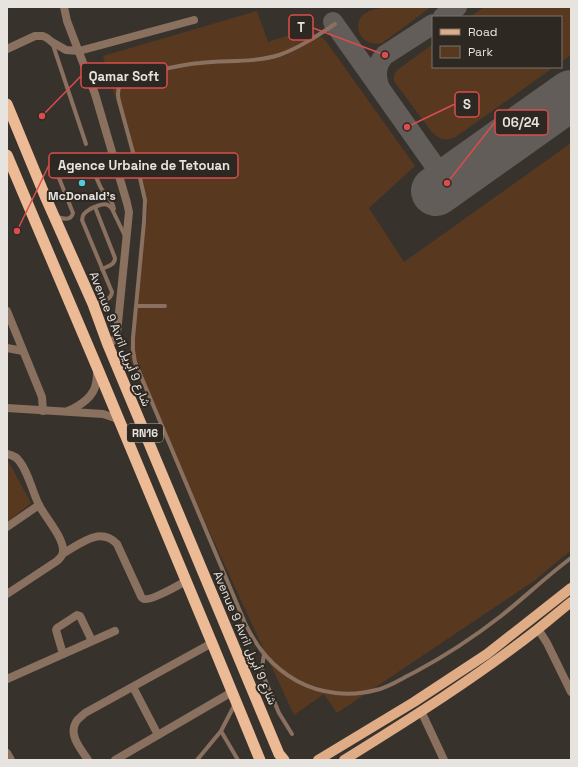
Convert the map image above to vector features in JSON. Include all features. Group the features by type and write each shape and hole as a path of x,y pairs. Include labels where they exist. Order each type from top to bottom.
{"highway":[{"name":"Avenue 9 Avril شارع 9 أبريل","path":"7,104 45,196 93,304 108,345 279,754 284,760"},
{"name":"RN16","path":"7,155 97,367 260,760"}],"main road":[{"path":"318,760 414,702 487,654 571,588"},
{"path":"344,760 422,711 471,677 538,629 571,602"}],"street":[{"path":"64,7 95,94 129,212 117,337 108,345"},
{"path":"7,49 35,36 43,36 66,50 79,51 194,20"},
{"path":"7,312 42,397 43,411"},
{"path":"7,348 23,351"},
{"path":"66,412 76,408 92,395 96,383 97,367"},
{"path":"7,408 103,414 120,422"},
{"path":"7,454 14,456 24,467 39,505 61,542 64,553"},
{"path":"7,527 39,505"},
{"path":"7,594 56,561 64,553 88,539 100,536 112,539 117,544 140,594 145,599 162,594 186,581"},
{"path":"63,654 56,630 77,615 80,616 92,641"},
{"path":"538,629 547,643 571,692"},
{"path":"7,679 115,631"},
{"path":"88,760 75,738 74,731 76,722 85,713 212,643"},
{"path":"132,687 158,735"},
{"path":"115,760 158,735 234,697"},
{"path":"422,711 444,760"},
{"path":"7,753 11,760"}],"lane":[{"path":"335,24 290,51 278,55 252,60 205,62 183,65 128,78 120,85 118,90 145,200 145,217 133,338 135,362 245,623 252,637 272,663 304,684 328,692 354,694 378,690 422,668 462,644 500,616 571,558"},
{"path":"52,42 86,144"},
{"path":"54,216 62,219 68,219 71,218 73,213 57,173 57,167 59,164 84,155 89,158 102,189 113,204 114,212"},
{"path":"93,304 109,299 112,296 111,288 82,220 85,212 103,204 110,206 127,240"},
{"path":"95,207 116,258 114,263 102,269"},
{"path":"137,306 165,306"},
{"path":"264,654 262,668 263,676 279,713 292,734"},
{"path":"197,760 221,731 234,697"},
{"path":"221,731 238,760"}],"green space":[{"path":"381,7 431,7 382,43 374,44 363,38 358,28 359,22 361,17 366,13"},
{"path":"484,7 571,7 571,55 562,61 562,16 471,16"},
{"path":"257,11 268,42 308,29 325,40 415,166 369,208 404,262 571,143 571,550 534,581 337,713 324,694 294,715 129,357 148,206 103,56"},
{"path":"432,45 432,68 553,68 454,138 447,139 439,138 431,131 394,81 396,71"},
{"path":"7,461 31,503 7,522"}],"taxiway":[{"path":"444,16 457,7"},
{"path":"333,22 447,183"},
{"path":"380,88 377,79 377,70 385,55 432,25"}],"runway":[{"path":"436,191 571,95"}],"place":[{"name":"T","path":"385,55"},
{"name":"Qamar Soft","path":"42,116"},
{"name":"S","path":"407,127"},
{"name":"McDonald's","path":"82,183"},
{"name":"06/24","path":"447,183"},
{"name":"Agence Urbaine de Tetouan","path":"17,231"}]}
